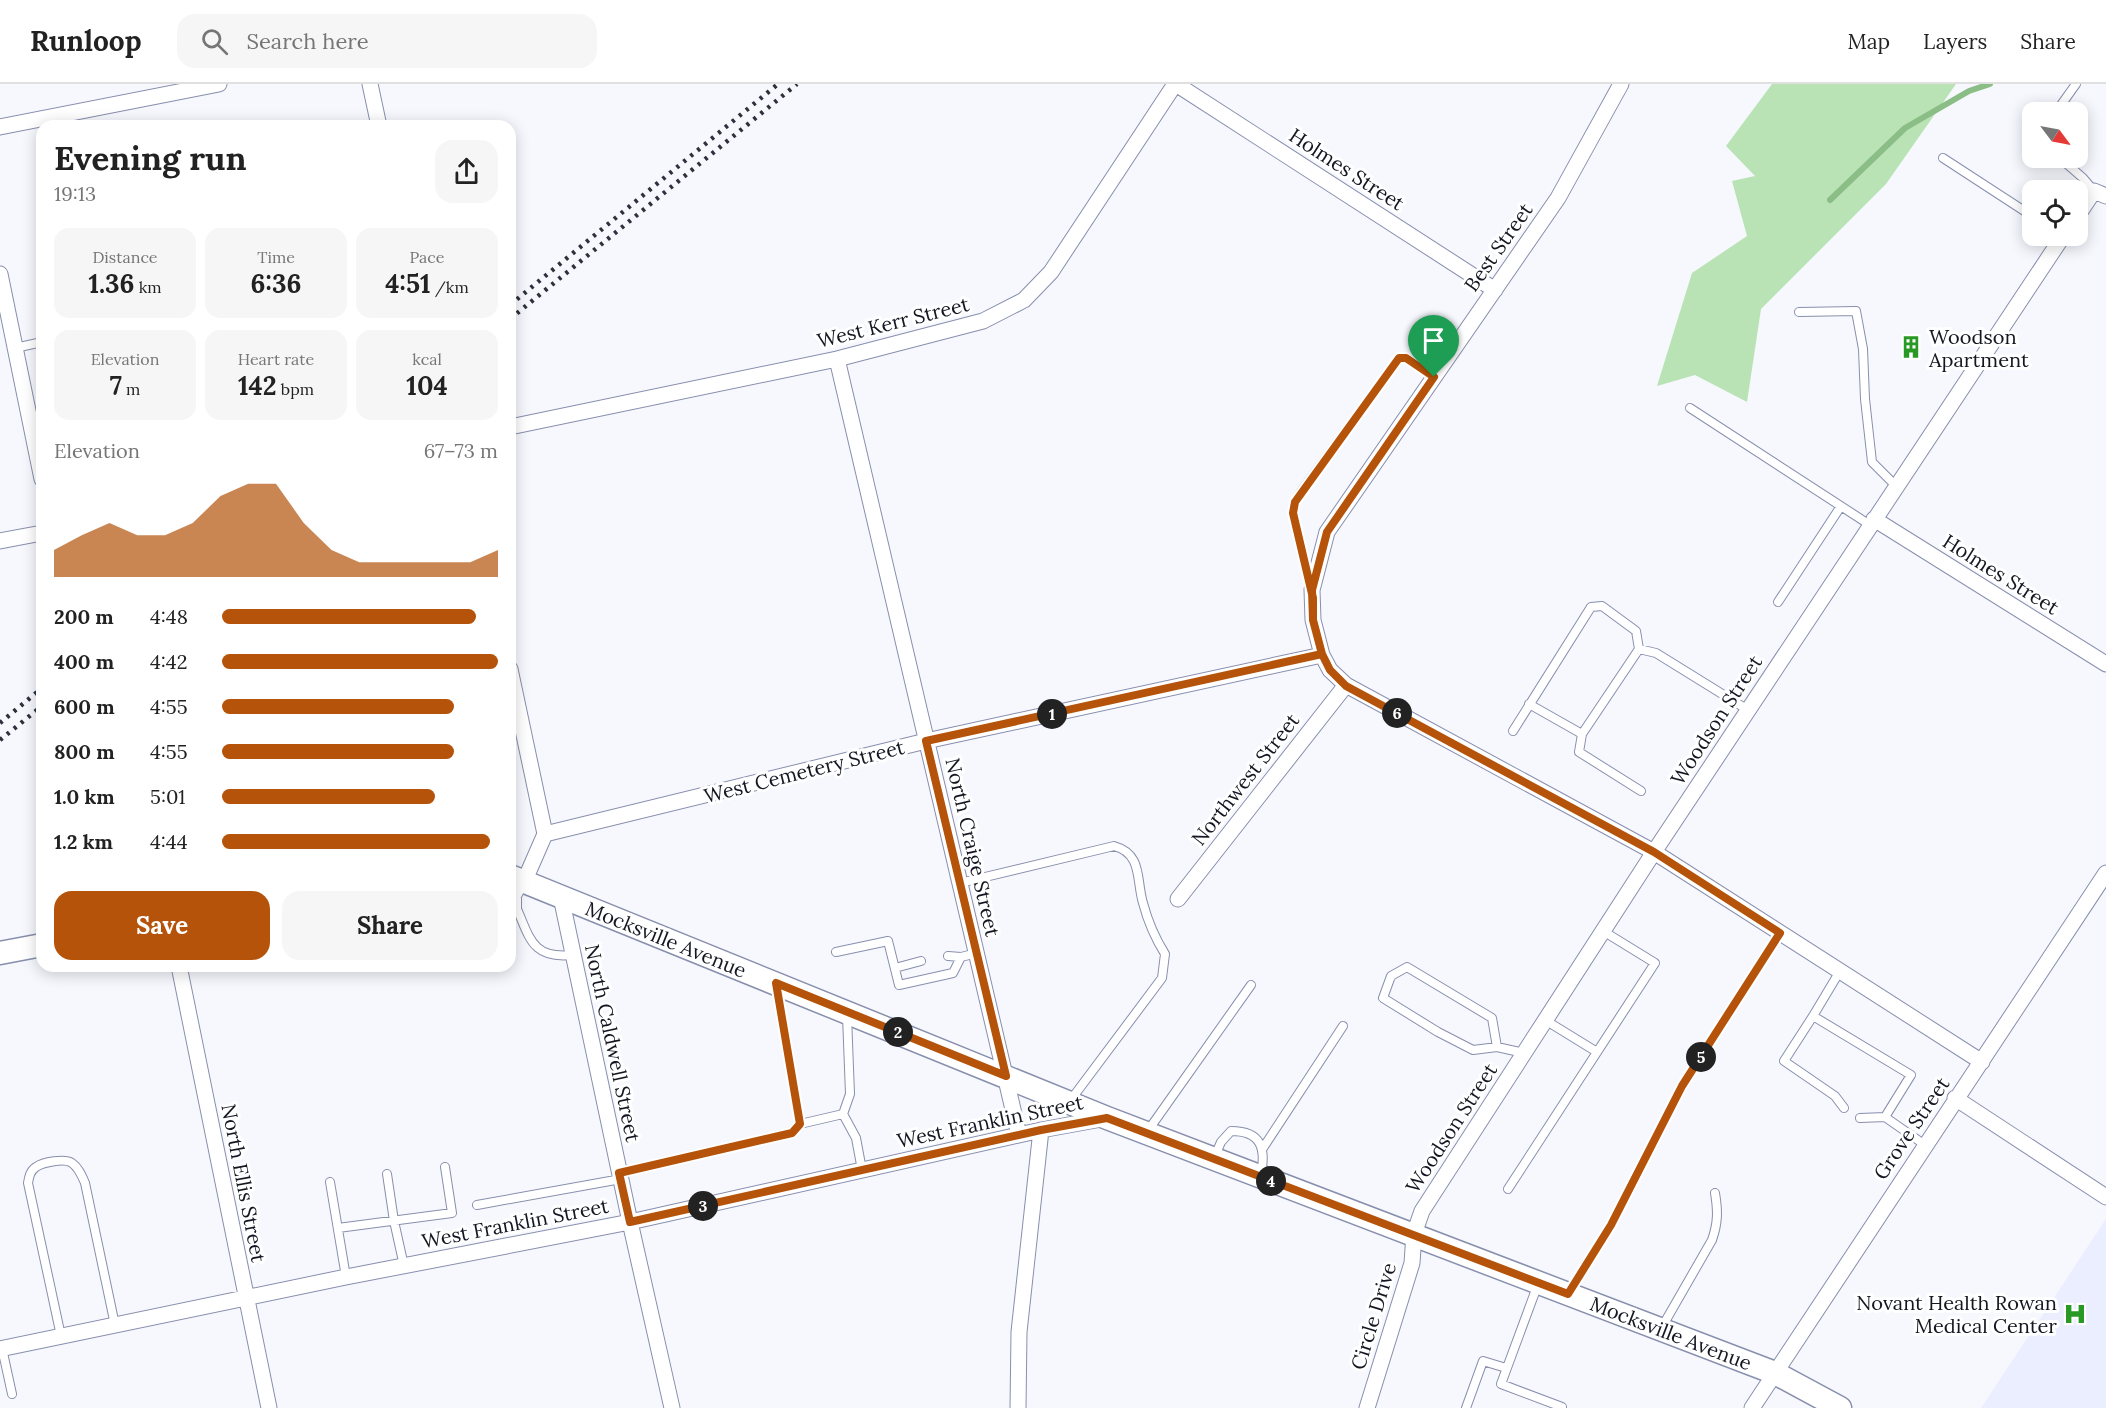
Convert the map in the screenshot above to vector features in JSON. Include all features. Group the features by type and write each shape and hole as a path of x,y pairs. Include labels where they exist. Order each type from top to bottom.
{"street":[{"path":"0,127 219,84"},
{"path":"370,84 378,120"},
{"name":"Holmes Street","path":"1175,84 1494,290"},
{"name":"West Kerr Street","path":"516,426 837,359 983,321 1024,300 1051,272 1175,84"},
{"name":"Best Street","path":"1322,654 1313,620 1312,590 1327,532 1558,198 1621,84"},
{"name":"Woodson Street","path":"1414,1234 1422,1211 1654,852 2056,246"},
{"path":"0,274 36,450"},
{"name":"North Craige Street","path":"837,359 1019,1135"},
{"name":"Holmes Street","path":"1872,522 2106,663"},
{"path":"0,541 36,534"},
{"path":"1322,654 1330,670 1346,686 1654,852 1982,1062"},
{"name":"West Cemetery Street","path":"545,834 926,741 1322,654"},
{"name":"Northwest Street","path":"1178,899 1346,686"},
{"path":"516,697 545,834 517,879 561,897"},
{"name":"Grove Street","path":"1752,1408 2106,873"},
{"name":"North Caldwell Street","path":"561,897 672,1408"},
{"name":"Mocksville Avenue","path":"561,897 1107,1118 1775,1373 1840,1408"},
{"path":"0,953 36,946"},
{"name":"North Ellis Street","path":"180,972 269,1408"},
{"path":"1955,1098 2106,1197"},
{"name":"West Franklin Street","path":"1,1349 346,1276 630,1222 1041,1130 1107,1118"},
{"path":"1018,1408 1019,1332 1041,1130"},
{"name":"Circle Drive","path":"1367,1408 1412,1263 1414,1234"}],"lane":[{"path":"2063,102 2076,84"},
{"path":"1943,158 2022,209"},
{"path":"2072,168 2096,195"},
{"path":"1799,312 1856,311 1863,349 1865,399 1872,462 1896,486"},
{"path":"15,348 36,343"},
{"path":"1313,598 1293,513 1295,502 1399,358 1406,358 1434,377"},
{"path":"1690,408 1841,506 1872,522"},
{"path":"1778,602 1841,506"},
{"path":"1513,730 1591,607 1602,606 1636,631 1639,649 1582,734 1579,752 1641,791"},
{"path":"1639,649 1656,653 1748,710"},
{"path":"1530,704 1582,734"},
{"path":"960,883 1114,846 1126,849 1137,865 1142,902 1154,937 1165,954 1162,978 1069,1102"},
{"path":"516,900 517,879"},
{"path":"516,913 533,946 555,957 572,955"},
{"path":"1508,1189 1655,963 1603,931"},
{"path":"1568,1294 1611,1225 1682,1086 1780,933"},
{"path":"836,952 888,941 899,985 954,973 961,957"},
{"path":"948,956 961,957 976,953"},
{"path":"895,968 921,961"},
{"path":"1497,1047 1492,1018 1407,967 1391,976 1383,998 1393,1005 1473,1050 1497,1047 1524,1053"},
{"path":"1840,971 1784,1061 1835,1096 1844,1108"},
{"path":"776,983 800,1124"},
{"path":"1146,1133 1251,985"},
{"path":"847,1012 850,1094 843,1114 856,1138 862,1170"},
{"path":"1813,1016 1911,1075 1885,1117"},
{"path":"1545,1020 1597,1052"},
{"path":"1263,1148 1343,1026"},
{"path":"477,1204 620,1176 792,1133 800,1124 843,1114"},
{"path":"1860,1118 1885,1117 1924,1145"},
{"path":"1214,1159 1221,1142 1231,1131 1241,1131 1255,1138 1263,1148 1261,1177"},
{"path":"61,1336 28,1184 30,1173 37,1166 52,1162 65,1160 71,1162 81,1173 85,1183 115,1325"},
{"path":"338,1228 452,1213 445,1167"},
{"path":"387,1174 404,1266"},
{"path":"330,1182 346,1276"},
{"path":"1661,1329 1712,1240 1718,1225 1719,1212 1715,1193"},
{"path":"1538,1282 1501,1384 1562,1407"},
{"path":"1,1349 12,1394"},
{"path":"1466,1408 1483,1361 1506,1368"}],"shaded area":[{"name":"Novant Health Rowan Medical Center","path":"2106,1219 2106,1408 1981,1408"}],"green space":[{"path":"1772,84 1956,84 1886,184 1761,309 1747,402 1695,375 1657,386 1692,273 1747,236 1732,181 1755,176 1726,146"}],"waterway":[{"path":"1830,200 1905,128 1969,91 1990,84"}],"railway":[{"path":"516,300 778,84"},
{"path":"516,314 797,84"},
{"path":"0,723 36,693"},
{"path":"0,740 36,711"}],"place":[{"name":"Woodson Apartment","path":"1911,347"},
{"name":"Novant Health Rowan Medical Center","path":"2075,1314"}],"route":[{"path":"1434,377 1327,532 1312,590 1313,598 1313,620 1322,654 926,741 1006,1076 776,983 800,1124 792,1133 619,1173 630,1222 1041,1130 1107,1118 1568,1294 1611,1225 1682,1086 1780,933 1654,852 1346,686 1330,670 1322,654 1313,620 1313,598 1293,513 1295,502 1399,358 1406,358 1434,377"}]}
